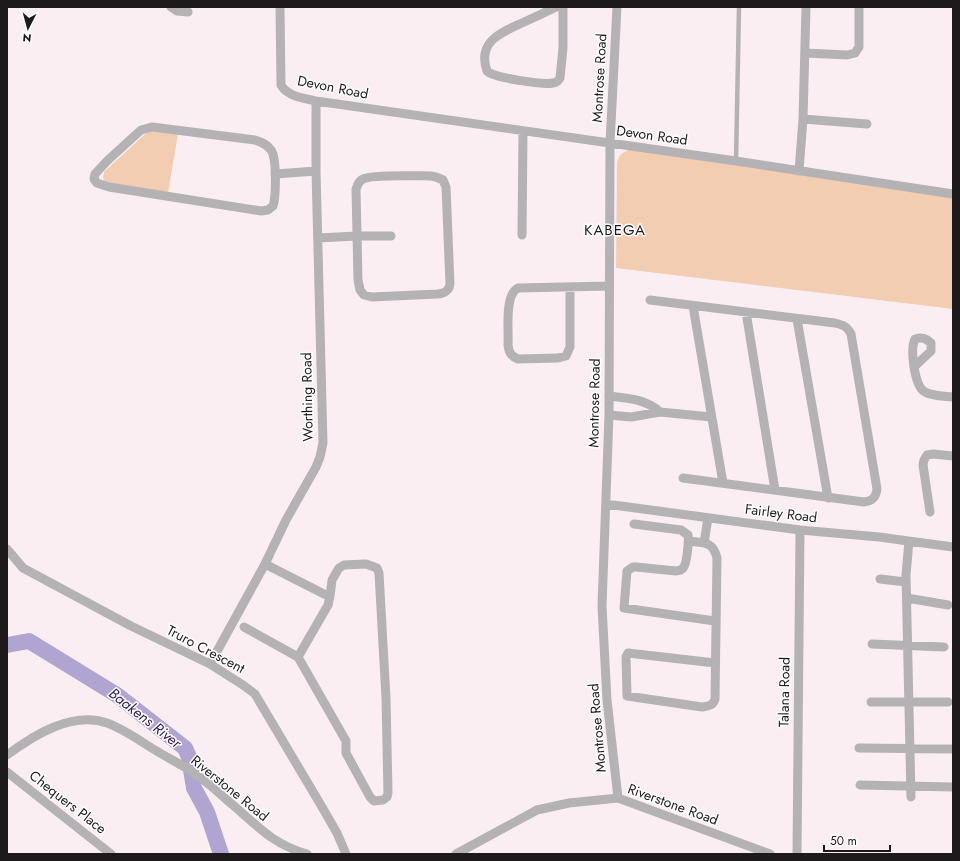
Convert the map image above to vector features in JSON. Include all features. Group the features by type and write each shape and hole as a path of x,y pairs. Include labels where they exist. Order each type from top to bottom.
{"street":[{"path":"171,7 177,11 188,12"},
{"name":"Devon Road","path":"280,7 281,84 286,92 294,96 316,101 736,161 953,194"},
{"path":"556,7 506,30 494,38 486,49 485,61 487,71 494,76 506,78 550,84 558,81 560,78 563,48 563,7"},
{"name":"Montrose Road","path":"616,7 610,143 609,415 602,606 607,700 618,798"},
{"path":"799,171 803,119 806,7"},
{"path":"805,53 847,55 855,53 858,47 859,7"},
{"name":"Worthing Road","path":"210,664 266,564 286,520 316,467 320,457 322,442 316,171 316,101"},
{"path":"803,119 867,124"},
{"path":"152,127 260,142 270,148 273,153 275,174 274,204 270,209 265,211 109,187 97,183 94,179 95,174 136,134 141,130 152,127"},
{"path":"522,235 523,131"},
{"path":"275,174 316,171"},
{"path":"431,176 440,178 443,180 446,187 449,288 447,291 438,294 372,297 364,294 359,285 357,236 356,189 358,183 362,180 381,177 431,176"},
{"path":"318,238 391,236"},
{"path":"570,287 570,347 566,356 558,358 518,359 512,357 508,346 509,302 514,290 518,288 609,286"},
{"path":"650,300 844,325 850,334 877,495 870,501 864,502 683,478"},
{"path":"693,306 723,483"},
{"path":"746,312 775,490"},
{"path":"797,319 828,498"},
{"path":"914,366 916,381 923,391 928,394 953,397"},
{"path":"609,396 637,400 656,408 660,412"},
{"path":"609,415 631,417 660,412 711,417"},
{"path":"930,512 923,465 924,460 927,455 933,454 953,456"},
{"name":"Fairley Road","path":"606,504 800,530 909,541 953,548"},
{"path":"704,543 708,518"},
{"path":"634,524 681,530 688,535 689,542 684,567 681,570 676,571 633,567 627,571 624,608 715,621"},
{"name":"Talana Road","path":"796,854 800,530"},
{"path":"909,541 906,582 911,797"},
{"path":"689,542 704,543 711,546 715,550 717,558 715,699 711,705 702,707 627,696 626,657 628,653 715,663"},
{"name":"Truro Crescent","path":"7,549 23,568 131,626 210,664 244,685 255,694 322,806 337,833 346,854"},
{"path":"266,564 330,596"},
{"path":"244,627 298,657 346,741 346,753 370,797 374,801 383,800 387,797 388,793 386,698 379,573 377,568 366,564 344,565 339,568 332,580 328,605 298,657"},
{"path":"880,579 906,582"},
{"path":"907,598 948,605"},
{"path":"872,644 944,647"},
{"path":"872,702 948,702"},
{"name":"Riverstone Road","path":"7,755 23,743 56,726 69,722 96,720 108,723 137,738 191,771 228,800 263,832 286,846 307,854"},
{"path":"859,748 953,749"},
{"name":"Chequers Place","path":"7,772 111,854"},
{"path":"860,784 953,787"},
{"name":"Riverstone Road","path":"456,854 537,810 569,803 618,798 770,854"}],"lane":[{"path":"736,161 739,7"}],"shaded area":[{"path":"150,131 178,134 168,193 105,182 103,178 104,172"},
{"path":"628,150 953,197 953,309 616,268 617,162 620,155"}],"waterway":[{"name":"Baakens River","path":"7,645 29,641 117,695 185,748 189,757 194,788 207,812 221,854"}],"district":[{"name":"KABEGA","path":"615,230"}]}
